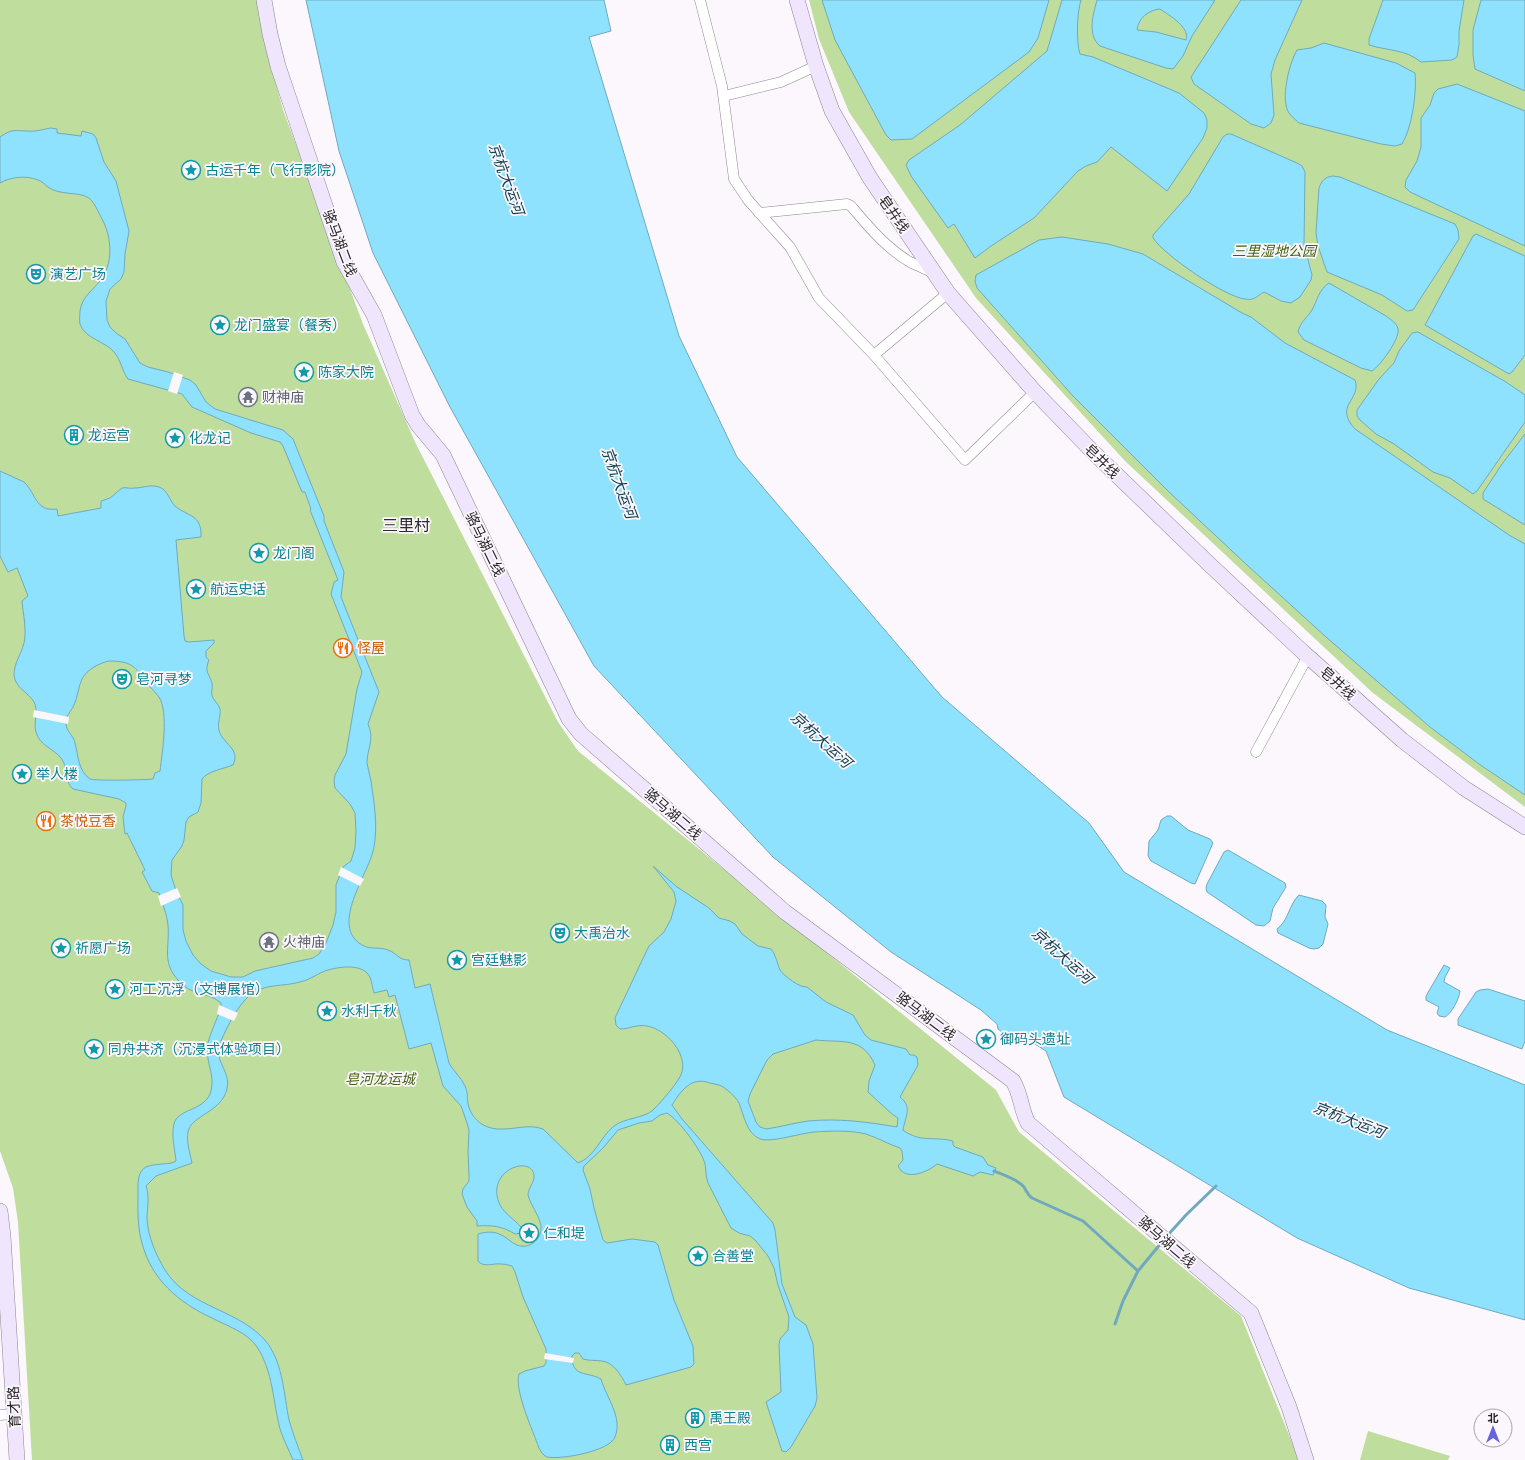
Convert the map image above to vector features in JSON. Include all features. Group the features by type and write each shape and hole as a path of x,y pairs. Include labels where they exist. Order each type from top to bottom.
{"street":[{"name":"骆马湖二线","path":"264,0 278,66 344,262 377,321 412,415 418,425 443,455 569,719 581,734 785,912 1013,1081 1017,1088 1022,1110 1028,1123 1251,1314 1289,1407 1306,1460"},
{"path":"700,0 724,96 734,179 748,200 790,247 819,298 874,354 965,460 1035,392"},
{"name":"皂井线","path":"797,0 816,66 832,111 870,178 948,294 1035,392 1094,453 1308,656 1402,740 1464,788 1525,827"},
{"path":"724,96 781,82 816,66"},
{"path":"759,213 847,204 879,238 893,250 910,262 935,274"},
{"path":"874,354 948,294"},
{"path":"1256,752 1308,656"},
{"name":"育才路","path":"0,1211 4,1236 7,1414 17,1460"}],"green space":[{"name":"皂河龙运城","path":"0,0 258,0 266,47 283,110 363,324 416,444 558,722 578,751 996,1090 1019,1132 1241,1316 1299,1460 32,1460 18,1222 13,1188 0,1151"},
{"name":"三里湿地公园","path":"809,0 1525,0 1525,807 1373,693 1125,461 976,298 849,112 819,39"},
{"path":"1368,1431 1450,1456 1448,1460 1360,1460"}],"water":[{"name":"京杭大运河","path":"306,0 604,0 611,31 589,37 679,336 737,457 942,697 1089,823 1124,872 1387,1030 1525,1085 1525,1320 1409,1288 1297,1238 1064,1097 1046,1051 1016,1032 1007,1036 998,1029 997,1024 981,1010 891,952 773,857 594,666 450,407 373,253 339,151"},
{"path":"822,0 1049,0 1038,38 1029,52 912,139 891,140 886,135 835,40"},
{"path":"1062,0 1081,0 1078,27 1080,54 1093,57 1179,93 1204,113 1207,120 1207,128 1203,138 1167,191 1111,147 1097,162 1078,171 1034,218 975,258 954,224 948,228 911,176 906,165 909,160 960,125 1047,51"},
{"path":"1097,0 1215,0 1192,36 1183,56 1173,69 1100,46 1093,36 1092,31","holes":["1160,9 1174,18 1182,26 1185,31 1186,40 1156,32 1137,30 1139,22 1145,15"]},
{"path":"1241,0 1302,0 1275,60 1271,74 1274,115 1271,123 1264,128 1251,124 1194,84 1191,77"},
{"path":"1383,0 1464,0 1457,57 1452,60 1421,62 1403,52 1369,45 1369,39"},
{"path":"1481,0 1525,0 1525,91 1475,69 1473,55 1473,30"},
{"path":"1324,43 1396,63 1415,73 1413,110 1409,129 1402,144 1395,146 1381,144 1299,123 1292,117 1287,109 1285,95 1287,79 1294,56 1297,50 1311,48"},
{"path":"1457,84 1525,111 1525,246 1410,192 1405,187 1406,180 1417,161 1421,147 1421,118 1430,105 1434,93 1438,89"},
{"path":"51,128 57,129 57,133 81,136 82,131 93,134 96,138 104,162 116,181 129,231 124,272 121,279 110,289 106,301 107,320 110,327 125,339 140,363 148,367 190,380 196,385 206,402 215,409 283,430 293,439 324,516 324,521 344,572 341,597 379,692 368,724 371,739 367,763 371,781 376,822 374,847 354,896 350,910 349,923 351,934 359,943 366,947 388,950 402,959 409,960 415,988 430,984 449,1063 465,1086 468,1104 476,1120 486,1126 497,1129 528,1127 543,1129 578,1163 593,1152 609,1131 618,1123 645,1115 653,1110 678,1081 682,1072 683,1064 678,1049 667,1037 654,1028 647,1026 620,1029 616,1025 615,1018 649,946 664,932 671,919 676,901 674,892 653,866 677,887 709,908 719,918 735,924 742,934 758,946 771,949 780,970 785,975 796,984 807,987 826,1002 853,1015 865,1035 871,1040 906,1049 910,1055 917,1057 918,1065 900,1097 904,1101 907,1108 903,1130 909,1134 921,1138 953,1141 953,1145 955,1147 983,1157 988,1165 996,1168 993,1175 980,1172 973,1176 937,1164 928,1170 917,1174 906,1174 901,1171 898,1166 903,1160 902,1151 900,1148 866,1134 847,1131 834,1131 808,1133 771,1140 760,1139 752,1133 749,1128 738,1101 730,1092 721,1086 703,1081 692,1083 679,1095 672,1105 682,1119 773,1223 782,1284 795,1317 806,1325 813,1344 817,1398 815,1406 791,1447 786,1452 782,1451 766,1402 781,1392 779,1345 780,1339 788,1330 789,1317 774,1268 768,1256 756,1241 750,1236 739,1233 731,1228 708,1183 703,1158 684,1129 667,1113 660,1115 652,1121 639,1123 618,1130 603,1148 584,1166 583,1170 590,1189 603,1240 607,1243 632,1239 655,1242 658,1245 674,1300 693,1346 694,1364 691,1367 626,1385 620,1374 610,1364 602,1361 583,1359 579,1353 575,1353 572,1356 573,1363 577,1371 601,1379 613,1407 617,1422 615,1437 611,1442 604,1446 573,1456 554,1458 547,1457 542,1453 525,1411 518,1381 519,1374 544,1366 546,1363 546,1349 523,1297 512,1266 502,1264 486,1265 478,1261 478,1234 488,1232 496,1233 504,1236 515,1244 522,1246 531,1245 540,1235 541,1226 539,1218 528,1195 534,1175 531,1169 525,1166 518,1166 510,1169 503,1175 498,1183 497,1193 500,1205 521,1227 521,1233 515,1234 506,1229 497,1227 477,1226 477,1221 467,1207 462,1194 463,1189 469,1181 469,1130 461,1106 443,1086 431,1043 409,1049 395,995 389,997 387,990 374,993 369,975 359,968 343,967 328,970 294,984 268,987 256,991 245,1000 231,1020 218,1048 218,1053 226,1073 228,1084 224,1097 213,1109 195,1121 190,1126 188,1132 188,1143 192,1163 156,1176 146,1186 148,1194 147,1219 149,1232 156,1252 165,1270 175,1283 188,1293 230,1315 257,1332 273,1352 280,1371 289,1420 303,1460 293,1460 283,1437 269,1376 257,1347 242,1333 188,1305 159,1279 152,1268 146,1256 139,1230 138,1182 142,1170 146,1167 176,1161 173,1133 176,1119 185,1112 202,1104 207,1100 210,1094 212,1088 212,1077 207,1055 207,1045 221,1008 221,1003 212,997 187,988 171,970 168,956 168,925 166,913 159,893 152,891 142,872 145,870 127,833 125,834 123,817 126,803 119,799 73,789 68,782 65,766 61,758 43,744 38,736 35,728 36,713 34,702 19,687 14,675 15,667 25,638 22,601 28,596 17,568 8,572 0,556 0,471 24,482 40,505 44,508 57,509 58,516 101,508 101,501 110,498 122,488 153,486 162,488 175,506 197,520 199,524 201,537 176,540 184,636 185,641 189,642 214,640 214,643 206,651 206,657 209,660 207,670 212,683 212,696 220,709 218,725 219,730 221,735 233,750 235,759 233,765 212,772 202,779 201,803 198,812 189,817 186,822 182,846 172,860 171,875 176,891 183,905 183,930 186,941 193,955 201,964 211,971 231,977 243,977 255,971 313,958 319,954 326,943 336,912 336,885 343,867 351,861 355,848 355,813 350,804 335,788 334,781 335,775 346,754 357,689 362,672 331,594 334,582 338,580 310,510 311,509 305,492 302,492 280,442 251,433 192,407 182,394 128,379 114,352 106,345 86,333 80,324 81,306 87,295 104,275 109,259 110,251 108,234 95,205 85,196 58,192 34,178 19,177 0,183 0,137 8,132 34,131","holes":["109,661 128,663 136,669 159,697 162,704 164,712 164,733 160,771 155,773 153,779 90,779 83,772 74,740 66,727 66,719 73,707 84,675 94,667","816,1040 850,1043 864,1049 875,1065 869,1081 868,1092 898,1118 897,1127 842,1120 808,1121 766,1129 760,1127 756,1122 748,1101 767,1060 773,1054"]},
{"path":"1227,134 1231,134 1297,163 1302,166 1305,172 1304,244 1312,275 1311,280 1300,297 1291,303 1281,301 1264,292 1251,299 1236,297 1196,274 1169,254 1153,238 1153,235 1189,194 1223,137"},
{"path":"1333,176 1340,177 1455,224 1458,230 1459,239 1413,310 1407,311 1382,295 1327,272 1318,246 1316,233 1319,188 1324,179"},
{"path":"1476,234 1525,256 1525,355 1509,374 1425,325 1473,236"},
{"path":"1062,237 1108,244 1143,254 1251,317 1285,343 1355,380 1355,393 1347,408 1347,414 1349,421 1355,429 1509,535 1525,544 1525,795 1479,764 1430,727 1326,637 1247,565 1168,491 1073,396 977,288 975,281 976,275 1039,240"},
{"path":"1329,283 1386,316 1393,321 1398,329 1393,345 1372,371 1361,368 1304,340 1298,332 1302,323 1312,310 1323,288"},
{"path":"1418,332 1506,382 1525,395 1525,422 1477,491 1473,494 1450,478 1433,472 1394,444 1376,434 1357,416 1357,410 1379,379 1394,363 1399,351 1412,333"},
{"path":"1525,434 1525,525 1483,499 1483,493 1502,464"},
{"path":"1167,816 1171,816 1188,830 1210,839 1213,843 1195,884 1151,861 1148,856 1149,841 1158,830 1161,820"},
{"path":"1228,850 1285,883 1286,887 1273,908 1270,921 1264,926 1256,925 1207,892 1207,884 1224,852"},
{"path":"1299,895 1322,901 1326,905 1325,917 1328,924 1323,944 1319,948 1309,948 1278,933 1277,929 1284,921"},
{"path":"1444,965 1450,968 1444,982 1460,991 1455,1006 1445,1017 1439,1016 1437,1013 1439,1007 1426,1000 1426,996"},
{"path":"1488,989 1525,1001 1525,1041 1522,1049 1458,1025 1458,1019 1476,992"}],"pier":[{"path":"174,372 183,375 177,394 168,391"},
{"path":"34,710 69,717 68,724 33,717"},
{"path":"341,867 364,879 360,886 338,875"},
{"path":"177,888 181,897 161,906 158,896"},
{"path":"219,1005 238,1013 234,1021 217,1014"},
{"path":"545,1353 574,1358 573,1363 544,1359"}],"waterway":[{"path":"994,1171 1022,1184 1032,1198 1083,1221 1138,1271 1162,1242"},
{"path":"1167,1236 1216,1186"},
{"path":"1115,1324 1123,1301 1138,1271"}],"place":[{"name":"古运千年（飞行影院）","path":"191,170"},
{"name":"演艺广场","path":"36,274"},
{"name":"龙门盛宴（餐秀）","path":"220,325"},
{"name":"陈家大院","path":"304,372"},
{"name":"财神庙","path":"248,397"},
{"name":"龙运宫","path":"74,435"},
{"name":"化龙记","path":"175,438"},
{"name":"龙门阁","path":"259,553"},
{"name":"航运史话","path":"196,589"},
{"name":"怪屋","path":"343,648"},
{"name":"皂河寻梦","path":"122,679"},
{"name":"举人楼","path":"22,774"},
{"name":"茶悦豆香","path":"46,821"},
{"name":"大禹治水","path":"560,933"},
{"name":"火神庙","path":"269,942"},
{"name":"祈愿广场","path":"61,948"},
{"name":"宫廷魅影","path":"457,960"},
{"name":"河工沉浮（文博展馆）","path":"115,989"},
{"name":"水利千秋","path":"327,1011"},
{"name":"御码头遗址","path":"986,1039"},
{"name":"同舟共济（沉浸式体验项目）","path":"94,1049"},
{"name":"仁和堤","path":"529,1233"},
{"name":"合善堂","path":"698,1256"},
{"name":"禹王殿","path":"695,1418"},
{"name":"西宫","path":"670,1445"}],"district":[{"name":"三里村","path":"406,525"}]}
